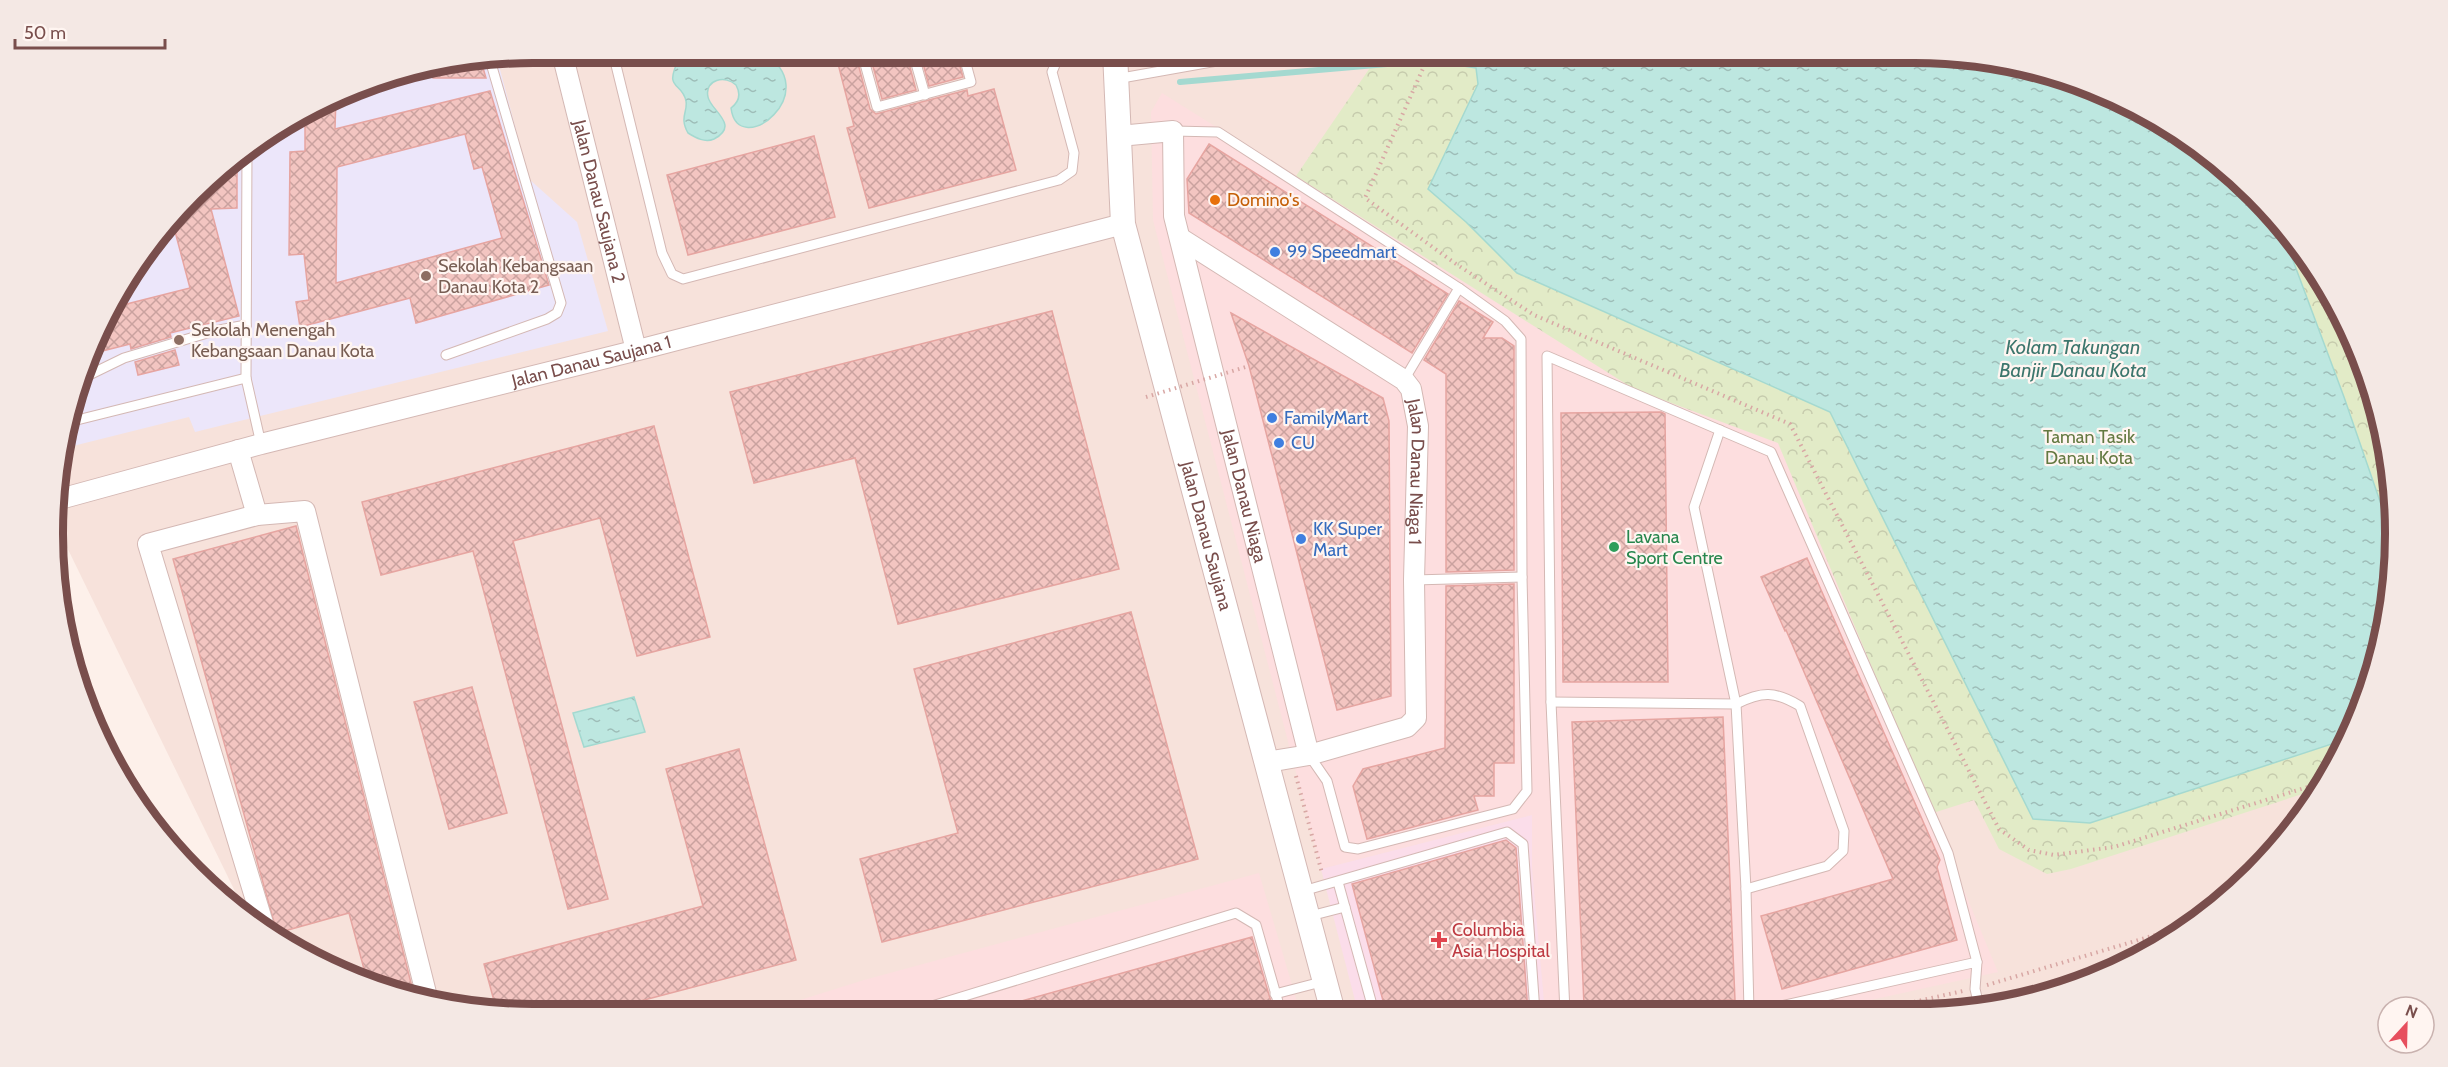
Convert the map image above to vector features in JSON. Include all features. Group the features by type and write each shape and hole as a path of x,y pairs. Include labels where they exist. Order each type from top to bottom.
{"street":[{"name":"Jalan Danau Saujana 2","path":"565,63 636,350"},
{"name":"Jalan Danau Saujana","path":"1115,63 1123,224 1330,999"},
{"path":"1119,136 1173,131"},
{"name":"Jalan Danau Niaga","path":"1173,131 1174,216 1300,756"},
{"name":"Jalan Danau Saujana 1","path":"65,498 261,444 1123,224"},
{"name":"Jalan Danau Niaga 1","path":"1180,238 1404,380 1410,389 1418,426 1414,580 1416,718 1407,727 1300,756 1267,762"},
{"path":"238,450 257,515"},
{"path":"261,917 148,544 257,515 305,511 426,991"}],"lane":[{"path":"616,63 662,253 672,274 683,279 1059,180 1072,171 1074,153 1052,72 1056,63"},
{"path":"865,63 877,107 971,82 966,63"},
{"path":"916,63 925,95"},
{"path":"1116,79 1206,63"},
{"path":"446,355 547,319 557,313 561,303 491,65"},
{"path":"1173,131 1218,132 1459,288 1505,321 1521,339 1522,578 1527,791 1513,809 1358,849 1345,847 1326,781 1300,756"},
{"path":"247,160 246,378 261,444"},
{"path":"1404,380 1459,288"},
{"path":"91,375 124,358 214,331 246,324"},
{"path":"1565,1004 1551,702 1547,356 1772,452 1948,853 1977,962 1975,989 1978,1000"},
{"path":"77,420 246,378"},
{"path":"1720,430 1694,507 1736,704 1746,889 1749,1004"},
{"path":"1414,580 1522,578"},
{"path":"1551,702 1736,704 1752,696 1781,695 1800,706 1844,831 1843,851 1827,866 1746,889"},
{"path":"1301,891 1507,832 1523,844 1534,1004"},
{"path":"1338,882 1372,1004"},
{"path":"1308,917 1345,907"},
{"path":"938,1004 1236,913 1256,925 1278,1004"},
{"path":"1789,1004 1977,962"},
{"path":"1275,993 1330,999"}],"path":[{"path":"1421,72 1425,63"},
{"path":"1146,397 1249,366"},
{"path":"1300,756 1325,885"},
{"path":"1905,1004 1975,989 2164,933"}],"shaded area":[{"path":"534,63 1914,63 1976,67 2006,72 2066,88 2095,99 2150,126 2201,160 2247,201 2288,247 2322,298 2349,353 2360,382 2376,442 2381,472 2385,534 2381,595 2376,625 2360,685 2349,714 2322,769 2306,795 2288,820 2247,866 2201,907 2176,925 2150,941 2095,968 2066,979 2006,995 1976,1000 1914,1004 503,1003 472,1000 412,988 353,968 298,941 240,901 63,540 67,472 79,412 99,353 126,298 142,272 180,223 223,180 272,142 325,112 382,88 442,72 472,67"},
{"name":"Sekolah Kebangsaan Danau Kota 2","path":"499,64 529,179 577,222 608,331 195,432 189,417 71,446 88,382 112,325 142,272 180,223 223,180 247,160 298,126 325,112 382,88 412,79 442,72"},
{"path":"1162,93 1634,389 1778,443 1998,972 1853,1004 1544,1004 1532,868 1532,815 1321,869 1153,220 1151,112"},
{"name":"Columbia Asia Hospital","path":"1532,815 1532,868 1544,1004 1356,1004 1321,869"},
{"path":"1259,873 1298,1004 788,1004 864,980"}],"green space":[{"name":"Kolam Takungan Banjir Danau Kota","path":"1373,63 1945,64 2006,72 2066,88 2095,99 2150,126 2201,160 2225,180 2268,223 2288,247 2322,298 2336,325 2360,382 2369,412 2381,472 2384,503 2385,534 2381,595 2369,655 2360,685 2349,714 2322,769 2308,792 2071,869 2047,874 1999,849 1974,800 1933,813 1778,443 1634,389 1296,176"}],"water":[{"path":"677,63 774,63 780,68 786,85 783,101 774,115 761,124 748,127 737,123 731,108 738,98 736,85 727,80 717,80 709,86 708,97 722,118 725,128 722,134 714,139 704,140 688,133 685,127 686,101 681,90 673,81"},
{"name":"Kolam Takungan Banjir Danau Kota","path":"1458,63 1914,63 1976,67 2036,79 2095,99 2150,126 2201,160 2247,201 2288,247 2384,514 2384,564 2376,625 2360,685 2336,743 2090,823 2033,819 1830,412 1517,273 1466,222 1428,189 1478,84 1476,68 1458,65"},
{"path":"634,697 645,732 584,747 573,713"}],"building":[{"path":"838,63 858,63 870,109 876,114 967,90 968,96 994,89 1016,170 869,208 847,128 854,126"},
{"path":"872,63 909,63 916,90 882,99"},
{"path":"923,63 959,63 963,77 929,86"},
{"path":"482,66 486,78 433,78 433,74"},
{"path":"490,91 549,285 416,323 410,298 300,327 296,302 309,300 304,254 289,255 290,152 305,151 305,122 336,107 335,129","holes":["465,134 474,169 482,167 502,238 336,283 337,167"]},
{"path":"814,136 835,217 688,255 667,175"},
{"path":"1209,144 1448,294 1412,353 1189,213 1187,179"},
{"path":"237,168 237,208 211,209 239,316 170,333 171,337 131,349 130,344 100,352 122,305 190,288 174,230 201,201"},
{"path":"1459,301 1493,322 1483,338 1502,338 1514,346 1514,570 1446,572 1446,374 1424,360"},
{"path":"1052,311 1119,569 898,624 855,458 754,483 730,392"},
{"path":"1231,313 1383,398 1389,421 1391,696 1337,710 1249,366"},
{"path":"175,350 179,365 138,375 135,362"},
{"name":"Lavana Sport Centre","path":"1661,412 1665,414 1668,682 1563,682 1561,413"},
{"path":"654,426 710,637 637,656 600,518 513,541 608,899 568,909 473,551 381,575 362,502"},
{"path":"296,526 412,988 365,973 349,913 283,931 275,927 173,559"},
{"path":"1807,558 1940,860 1937,867 1957,940 1782,989 1761,916 1893,879 1761,577"},
{"path":"1514,584 1514,763 1494,763 1494,796 1474,796 1478,810 1367,839 1353,786 1363,769 1445,748 1446,586"},
{"path":"1131,612 1198,859 882,942 860,859 958,833 914,669"},
{"path":"472,687 507,813 449,829 414,702"},
{"path":"1723,717 1735,1000 1584,1004 1572,722"},
{"path":"739,749 796,960 629,1004 494,1002 484,964 703,906 666,769"},
{"name":"Columbia Asia Hospital","path":"1506,840 1516,848 1527,1004 1384,1004 1352,884"},
{"path":"1252,937 1272,1004 1010,1004"}],"waterway":[{"path":"1180,82 1398,63"}],"place":[{"name":"Domino's","path":"1215,200"},
{"name":"99 Speedmart","path":"1275,252"},
{"name":"Sekolah Kebangsaan Danau Kota 2","path":"426,276"},
{"name":"Sekolah Menengah Kebangsaan Danau Kota","path":"179,340"},
{"name":"FamilyMart","path":"1272,418"},
{"name":"CU","path":"1279,443"},
{"name":"KK Super Mart","path":"1301,539"},
{"name":"Lavana Sport Centre","path":"1614,547"},
{"name":"Columbia Asia Hospital","path":"1439,940"}],"park label":[{"name":"Taman Tasik Danau Kota","path":"2089,447"}]}
